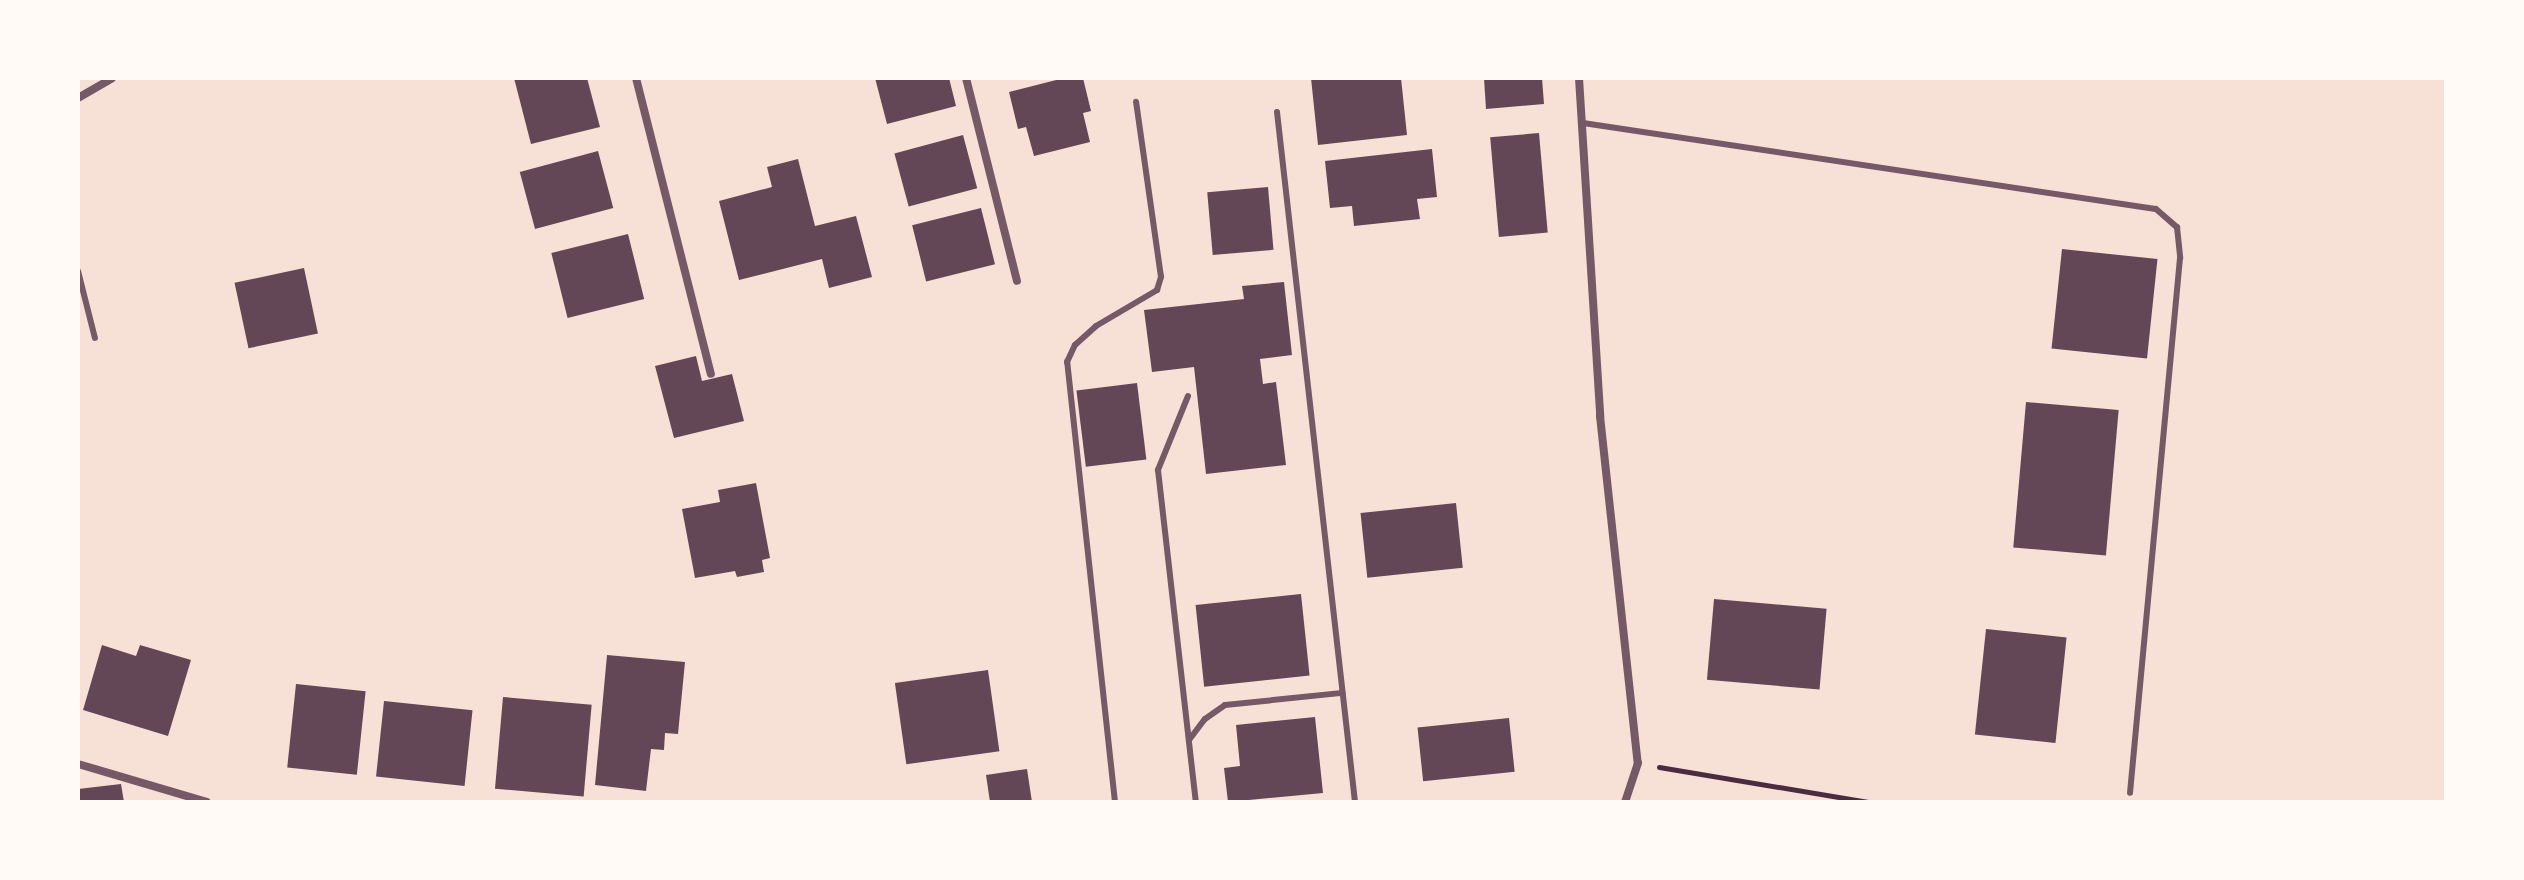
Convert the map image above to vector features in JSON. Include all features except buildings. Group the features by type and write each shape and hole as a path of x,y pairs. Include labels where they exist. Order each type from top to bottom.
{"street":[{"path":"78,98 112,78"},
{"path":"636,78 711,374"},
{"path":"966,78 1017,281"},
{"path":"1579,78 1600,416 1638,763 1625,802"},
{"path":"78,764 207,802"}],"lane":[{"path":"1115,802 1067,362 1075,345 1096,326 1157,290 1161,277 1136,102"},
{"path":"1277,112 1355,802"},
{"path":"1583,123 2156,209 2177,227 2180,258 2130,793"},
{"path":"78,271 95,338"},
{"path":"1188,396 1158,470 1196,802"},
{"path":"1189,740 1205,719 1225,705 1342,693"}],"path":[{"path":"1638,763 1868,802"}]}
